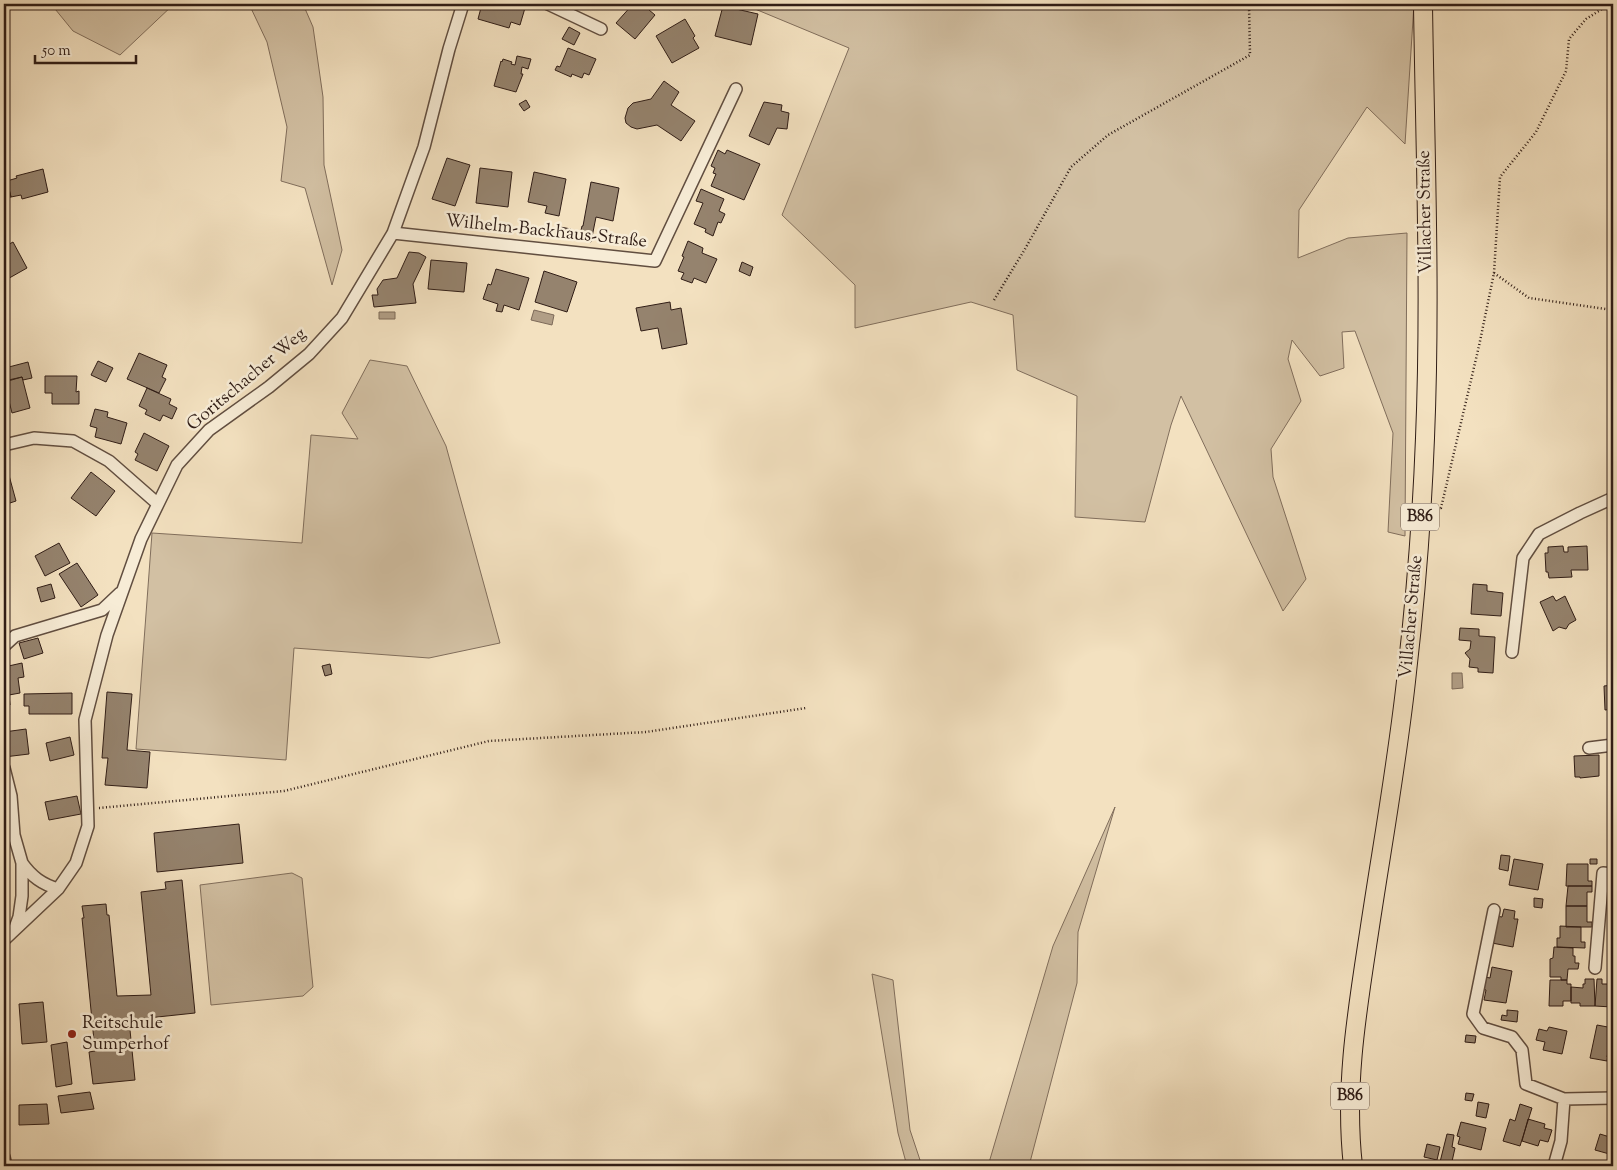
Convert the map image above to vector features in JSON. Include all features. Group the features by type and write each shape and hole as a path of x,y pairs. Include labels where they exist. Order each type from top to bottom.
{"main road":[{"name":"Villacher Straße","path":"1353,1166 1349,1114 1354,1026 1390,798 1407,674 1421,507 1425,437 1426,312 1424,4"}],"street":[{"name":"Goritschacher Weg","path":"8,936 58,889 76,864 88,826 85,720 106,635 141,539 177,465 209,430 269,387 309,354 342,318 393,233 424,147 448,48 463,4"},
{"path":"548,4 601,29"},
{"name":"Wilhelm-Backhaus-Straße","path":"393,233 655,262 736,89"},
{"path":"4,445 34,438 73,441 109,461 158,504"},
{"path":"1512,652 1523,558 1528,550 1539,534 1613,498"},
{"path":"4,646 16,636 102,610 122,591"},
{"path":"1589,748 1613,745"},
{"path":"4,768 11,796 14,835 22,863 22,896 19,917 8,936"},
{"path":"22,863 30,874 44,884 58,889"},
{"path":"1595,968 1603,873 1613,874"},
{"path":"1494,910 1473,1014 1483,1028 1512,1038 1522,1050 1526,1084 1564,1099 1613,1098"},
{"path":"1554,1166 1561,1141 1564,1099"},
{"path":"4,1157 6,1166"}],"path":[{"path":"994,300 1071,167 1108,135 1250,55 1249,4"},
{"path":"1421,507 1441,508 1494,273 1500,177 1536,132 1566,71 1569,39 1586,19 1610,4"},
{"path":"1494,273 1529,298 1613,310"},
{"path":"95,808 284,791 489,741 646,732 806,708"}],"shaded area":[{"path":"51,4 174,4 120,55 73,31"},
{"path":"249,4 303,4 313,27 323,97 324,165 342,250 332,285 305,188 281,181 287,127 267,42"},
{"path":"743,4 1414,4 1405,144 1367,107 1299,210 1298,258 1348,238 1407,233 1405,536 1388,532 1393,433 1355,331 1342,332 1344,368 1320,376 1292,340 1288,359 1301,401 1271,449 1273,477 1306,579 1283,611 1181,396 1171,425 1145,522 1075,517 1077,396 1017,370 1013,315 971,302 855,328 855,285 782,215 849,48"},
{"path":"534,310 554,315 552,325 531,320"},
{"path":"379,312 395,312 395,319 379,319"},
{"path":"370,360 407,366 446,446 500,643 429,658 294,648 286,760 136,749 152,533 302,543 311,435 358,439 342,413"},
{"path":"1452,673 1462,673 1463,688 1452,689"},
{"path":"1115,807 1078,932 1077,983 1029,1166 988,1166 1053,946"},
{"path":"292,873 302,878 313,987 303,996 211,1005 200,885"},
{"path":"872,974 893,980 910,1130 922,1166 907,1166 898,1133"}],"building":[{"path":"482,4 516,4 525,8 520,25 511,22 509,28 478,19"},
{"path":"633,4 642,4 655,15 635,39 616,23"},
{"path":"723,6 758,14 751,45 715,36"},
{"path":"685,19 695,36 693,38 699,48 672,63 656,36"},
{"path":"569,27 580,33 574,45 562,39"},
{"path":"568,48 596,59 589,75 584,73 582,78 572,74 571,77 555,70 557,66 560,67"},
{"path":"517,56 531,59 528,69 522,67 521,74 523,74 516,92 494,86 501,61 503,59 515,65"},
{"path":"664,81 679,92 671,105 695,121 681,141 657,125 637,129 626,123 625,118 628,108 633,103 651,99"},
{"path":"526,100 530,107 524,111 519,104"},
{"path":"764,102 782,105 781,111 789,113 787,129 777,128 769,145 749,136"},
{"path":"718,150 725,154 727,150 760,164 744,200 711,186 716,174 713,173 715,168 711,166"},
{"path":"447,158 470,165 455,206 432,199"},
{"path":"480,168 512,172 508,207 476,203"},
{"path":"43,169 48,192 22,199 21,195 11,197 7,181 17,178 16,176"},
{"path":"534,172 566,179 559,216 545,213 547,206 528,202"},
{"path":"4,181 7,181 11,197 4,199"},
{"path":"591,182 619,188 613,221 596,217 591,242 579,239"},
{"path":"701,189 724,199 719,211 725,214 721,223 718,222 713,236 705,232 706,229 694,224 703,203 696,201"},
{"path":"560,227 571,229 569,239 558,237"},
{"path":"688,241 703,248 702,253 717,259 706,283 694,278 692,283 681,279 684,273 678,271"},
{"path":"13,242 27,268 4,281 4,247"},
{"path":"409,252 419,253 426,257 413,284 416,303 374,307 372,295 378,295 377,289 383,280 397,278"},
{"path":"431,260 467,263 464,292 428,289"},
{"path":"742,262 753,267 750,276 739,271"},
{"path":"496,269 529,278 519,310 504,305 502,312 496,311 498,304 483,299 488,284 491,285"},
{"path":"544,271 577,282 567,312 535,302"},
{"path":"670,302 671,310 681,308 687,344 662,349 658,328 641,331 636,308"},
{"path":"139,353 167,365 162,377 166,379 159,393 127,379"},
{"path":"98,361 113,368 106,382 91,375"},
{"path":"28,362 32,378 23,380 22,377 8,381 5,368"},
{"path":"45,376 77,376 76,392 79,391 79,404 52,404 52,393 45,393"},
{"path":"22,377 30,408 12,413 4,381"},
{"path":"147,388 171,399 169,404 177,408 172,419 163,415 160,421 145,414 147,410 139,406"},
{"path":"95,409 108,412 107,417 127,423 121,444 95,437 97,428 90,426"},
{"path":"144,433 169,446 157,471 135,460 138,454 135,452"},
{"path":"7,468 16,501 4,505 4,469"},
{"path":"91,472 115,491 96,516 71,498"},
{"path":"1608,532 1613,532 1613,557 1609,557"},
{"path":"59,543 70,563 45,576 35,556"},
{"path":"1563,546 1564,552 1568,552 1568,547 1587,546 1588,570 1571,570 1572,577 1549,578 1548,572 1546,572 1545,553 1548,553 1548,547"},
{"path":"77,563 98,595 81,607 59,574"},
{"path":"1609,568 1613,568 1613,594 1610,594"},
{"path":"51,584 55,598 41,602 37,588"},
{"path":"1473,584 1487,585 1487,591 1503,593 1501,616 1471,614"},
{"path":"1553,596 1556,601 1565,596 1576,620 1569,624 1566,629 1559,627 1553,631 1540,602"},
{"path":"1613,614 1613,655 1609,655 1608,627 1611,627 1611,615"},
{"path":"1460,628 1479,629 1479,636 1495,637 1493,673 1478,672 1478,668 1469,667 1470,659 1465,653 1470,649 1471,641 1459,640"},
{"path":"38,638 43,653 24,659 19,643"},
{"path":"22,663 24,677 18,678 20,693 9,695 10,705 4,706 4,667"},
{"path":"330,664 332,674 325,676 322,666"},
{"path":"1613,685 1613,709 1605,710 1604,686"},
{"path":"107,692 132,694 127,750 150,752 147,788 105,785 108,758 102,758"},
{"path":"72,693 72,714 29,714 29,706 24,706 24,694"},
{"path":"26,729 29,754 4,757 4,732"},
{"path":"70,737 74,755 50,761 46,743"},
{"path":"1599,755 1599,776 1575,777 1574,756"},
{"path":"77,796 81,814 49,820 45,802"},
{"path":"239,824 243,863 157,872 154,833"},
{"path":"1501,855 1510,856 1508,871 1499,869"},
{"path":"1514,859 1543,864 1538,890 1509,885"},
{"path":"1590,859 1597,859 1597,864 1590,864"},
{"path":"1567,864 1588,864 1588,881 1592,881 1592,886 1566,886"},
{"path":"182,880 195,1013 129,1020 135,1080 93,1084 89,1052 95,1051 82,906 106,904 107,915 109,915 117,996 151,995 141,892 166,889 165,882"},
{"path":"1568,886 1592,886 1592,892 1587,892 1587,906 1566,906"},
{"path":"1534,898 1543,899 1542,908 1534,907"},
{"path":"1566,906 1587,906 1587,922 1592,922 1592,927 1566,927"},
{"path":"1504,909 1515,911 1514,919 1518,919 1513,947 1492,943 1496,916 1502,917"},
{"path":"1560,926 1581,927 1581,942 1585,942 1585,948 1557,947 1557,938 1560,938"},
{"path":"1610,935 1613,935 1613,944 1610,944"},
{"path":"1554,947 1573,948 1575,963 1579,963 1578,969 1568,969 1567,980 1561,980 1561,977 1550,977 1550,959 1553,958"},
{"path":"1608,951 1613,951 1613,969 1610,969"},
{"path":"1492,967 1512,971 1506,1003 1484,1000 1486,990 1483,989 1485,977 1490,978"},
{"path":"1585,979 1594,979 1595,1006 1580,1006 1580,1003 1571,1003 1571,987 1583,988"},
{"path":"1597,979 1602,979 1602,984 1609,984 1609,987 1612,987 1612,1007 1595,1006"},
{"path":"1550,980 1567,980 1567,984 1571,984 1571,1001 1563,1001 1563,1006 1549,1006"},
{"path":"43,1002 47,1042 22,1044 19,1004"},
{"path":"1507,1010 1518,1011 1517,1022 1501,1020 1502,1015 1507,1016"},
{"path":"1597,1025 1613,1028 1607,1061 1590,1058"},
{"path":"1549,1027 1567,1031 1562,1054 1543,1050 1545,1042 1536,1040 1539,1029 1547,1031"},
{"path":"1613,1028 1613,1058 1607,1057"},
{"path":"1466,1035 1476,1036 1475,1043 1465,1042"},
{"path":"67,1042 72,1084 56,1087 51,1045"},
{"path":"90,1092 94,1109 61,1113 58,1096"},
{"path":"1466,1093 1474,1094 1472,1101 1465,1100"},
{"path":"1478,1102 1489,1104 1486,1118 1476,1116"},
{"path":"47,1104 49,1124 19,1125 19,1105"},
{"path":"1520,1104 1532,1108 1520,1146 1503,1141 1510,1119 1515,1121"},
{"path":"1528,1119 1545,1124 1544,1128 1552,1130 1548,1142 1540,1140 1538,1146 1522,1141"},
{"path":"1461,1122 1486,1128 1481,1150 1458,1144 1460,1137 1457,1136"},
{"path":"1447,1134 1454,1135 1452,1147 1455,1148 1451,1166 1439,1166"},
{"path":"1600,1134 1613,1138 1613,1155 1595,1150"},
{"path":"1427,1144 1440,1147 1437,1160 1424,1157"}],"place":[{"name":"Reitschule Sumperhof","path":"72,1034"}]}
